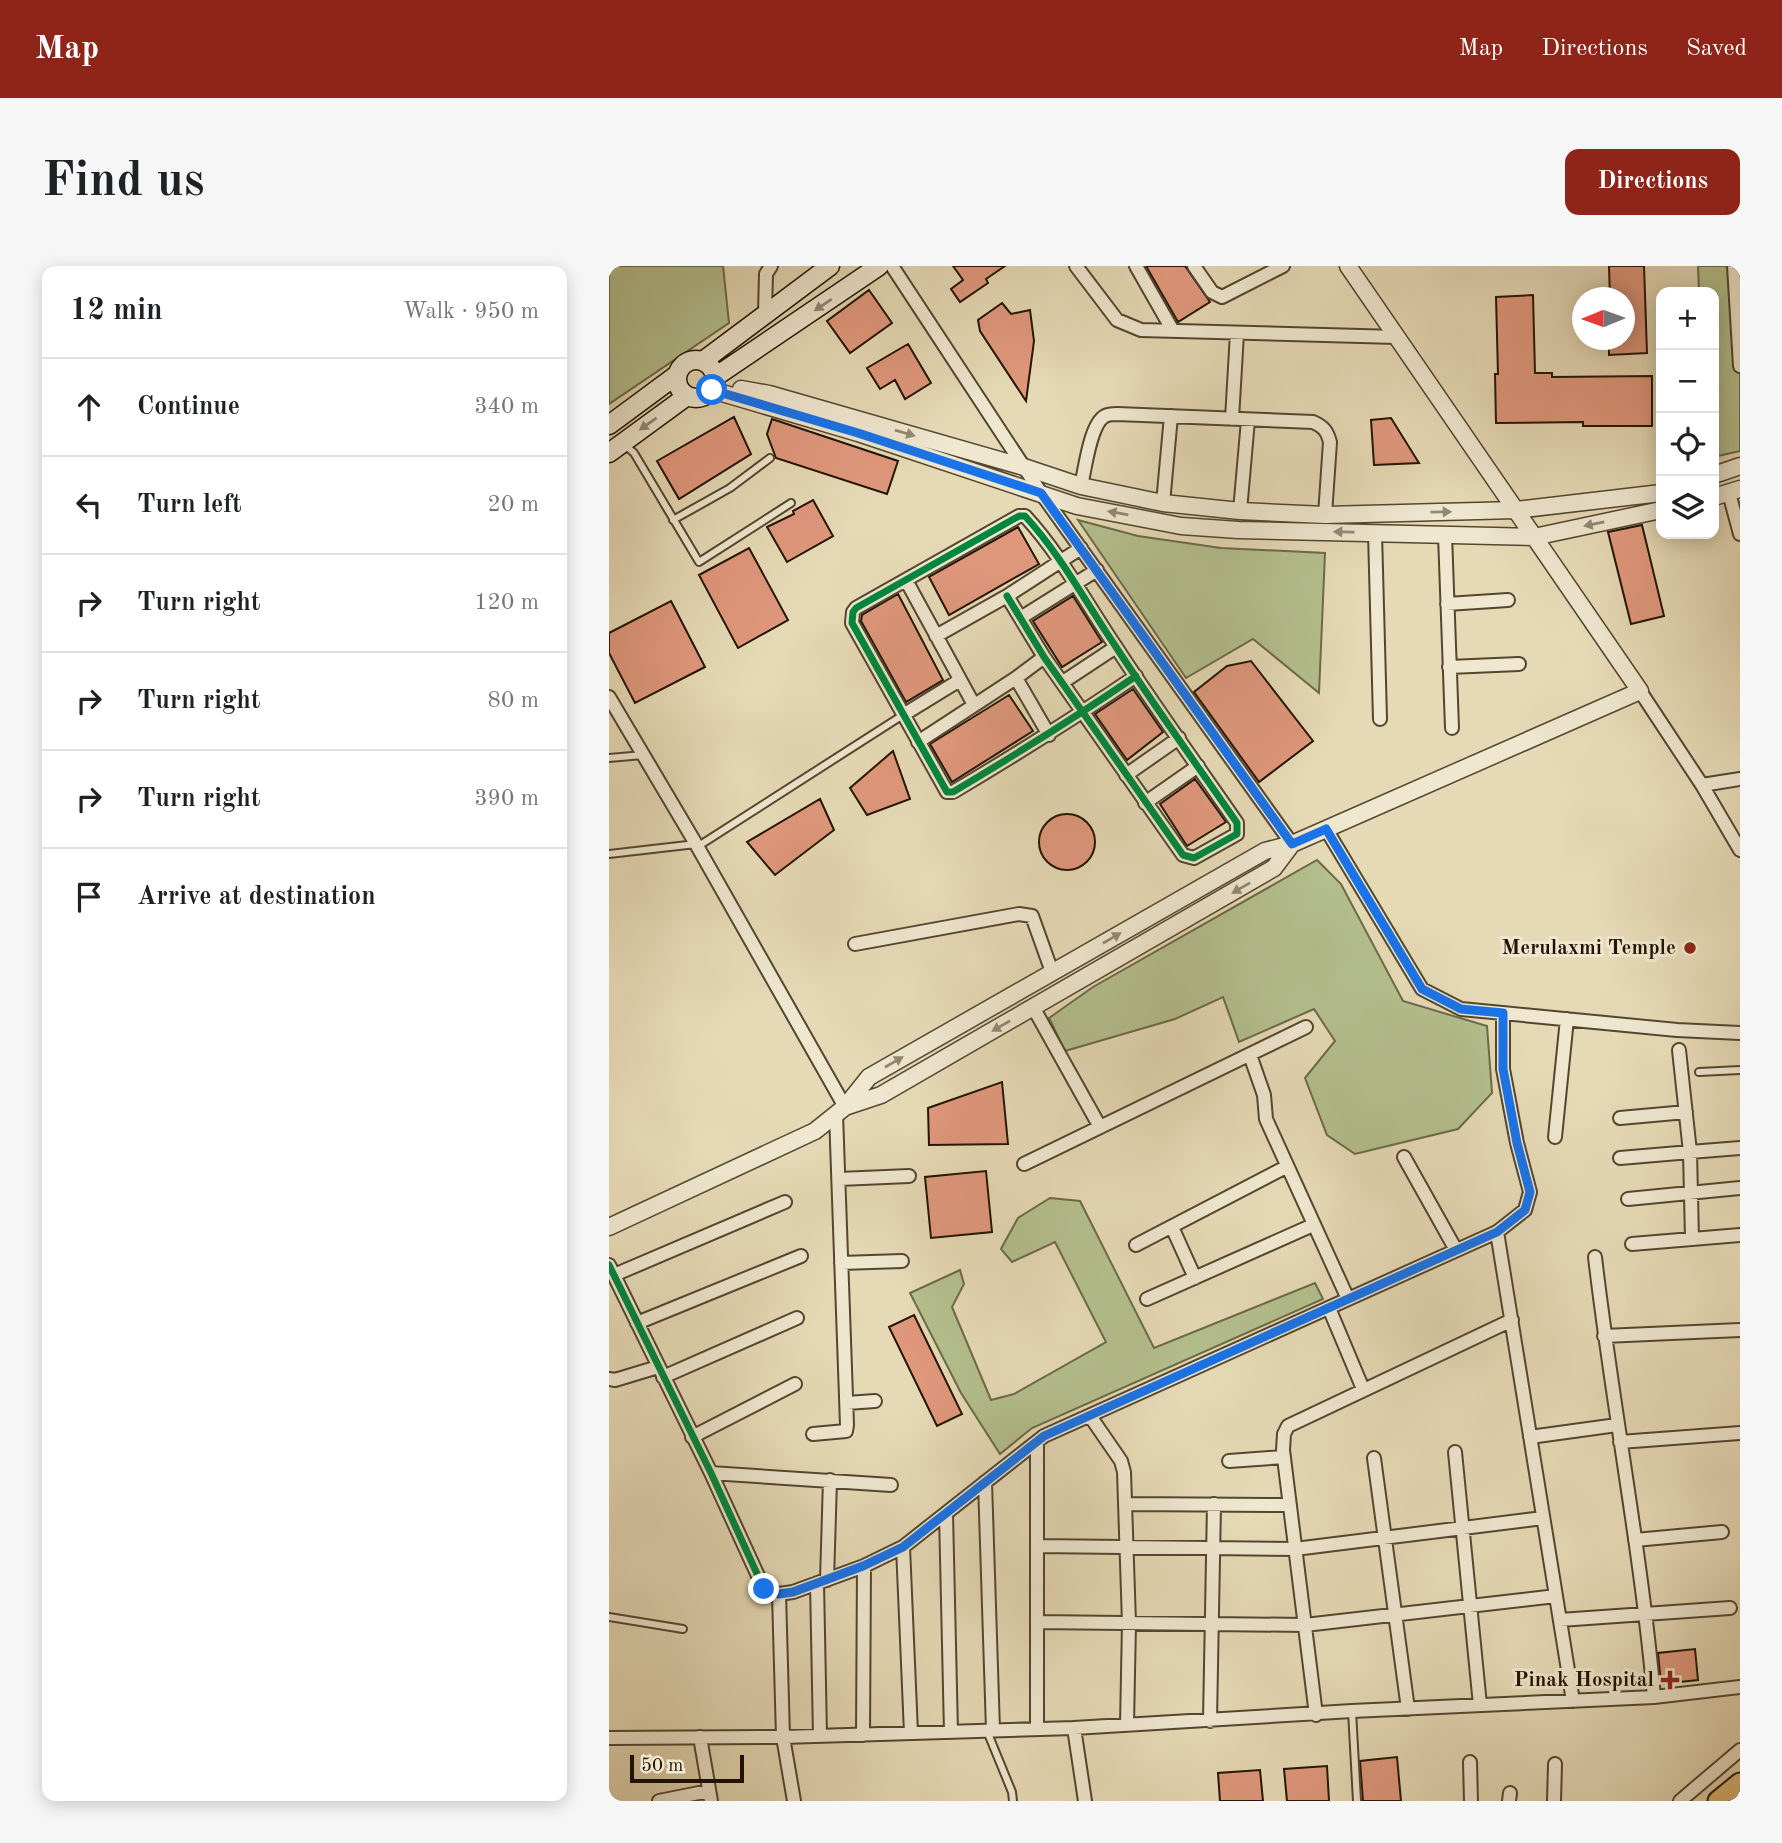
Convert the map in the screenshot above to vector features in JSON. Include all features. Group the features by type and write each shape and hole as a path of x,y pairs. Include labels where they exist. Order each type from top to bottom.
{"main road":[{"path":"703,361 830,266"},
{"path":"678,374 679,387 687,396 699,398 714,384 879,266"},
{"path":"609,425 678,374 685,363 697,359 703,361 713,369 714,384"},
{"path":"615,447 687,396"},
{"path":"1718,1801 1740,1783"}],"street":[{"path":"892,266 1041,493 1292,844"},
{"path":"1076,266 1117,320 1141,330 1397,337"},
{"path":"1136,266 1173,331"},
{"path":"1194,266 1212,292 1222,297 1259,272 1283,266"},
{"path":"1348,266 1640,691 1702,785 1740,850"},
{"path":"1734,266 1740,366"},
{"path":"765,312 765,286 769,267"},
{"path":"1232,419 1237,333"},
{"path":"714,384 769,394 1024,467 1081,486 1163,503 1240,511 1325,515 1516,510 1656,493"},
{"path":"714,384 1077,506 1181,526 1238,530 1534,537 1656,511"},
{"path":"1081,486 1094,431 1105,416 1117,414 1313,422 1323,426 1328,432 1330,442 1325,515"},
{"path":"1163,503 1171,416"},
{"path":"1240,511 1248,419"},
{"path":"1719,473 1740,466"},
{"path":"1728,493 1740,534"},
{"path":"1007,596 1044,657 1063,682 1083,713 1145,803 1183,855 1188,858 1200,855 1237,834 1237,823 1179,738 1116,647 1076,583 1027,519 1021,516 907,582 856,608 852,617 852,622 944,790 950,793 1049,735 1083,713 1136,676"},
{"path":"1375,533 1380,719"},
{"path":"1445,535 1452,728"},
{"path":"936,636 1007,596 1081,548"},
{"path":"1022,617 1097,570"},
{"path":"907,582 974,705"},
{"path":"1447,604 1508,600"},
{"path":"1063,682 1116,647"},
{"path":"918,742 1044,657"},
{"path":"1449,667 1519,664"},
{"path":"1016,678 1049,735"},
{"path":"903,715 960,680"},
{"path":"609,1227 815,1131 841,1111 869,1077 1265,851 1292,844 1640,691"},
{"path":"609,697 697,846 841,1111 839,1179 846,1431 813,1434"},
{"path":"1126,775 1179,738"},
{"path":"1145,803 1198,766"},
{"path":"1702,785 1740,779"},
{"path":"1326,829 1422,989 1461,1009 1677,1030 1740,1033"},
{"path":"841,1111 881,1095 1274,868 1292,844"},
{"path":"855,944 1019,914 1032,916 1052,972"},
{"path":"1033,1007 1100,1127"},
{"path":"785,1202 612,1270 764,1589 779,1594 822,1582 903,1547 1037,1442 1497,1232 1525,1210 1530,1192 1517,1143 1503,1069 1503,1013"},
{"path":"1555,1137 1567,1019"},
{"path":"1024,1164 1307,1027"},
{"path":"1679,1050 1690,1152 1692,1239"},
{"path":"1250,1055 1264,1095 1266,1119 1348,1299"},
{"path":"1620,1118 1686,1112"},
{"path":"1620,1158 1740,1149"},
{"path":"1404,1157 1456,1250"},
{"path":"1136,1245 1286,1167"},
{"path":"839,1179 909,1176"},
{"path":"1628,1199 1740,1188"},
{"path":"1147,1299 1313,1224"},
{"path":"1172,1227 1195,1278"},
{"path":"1497,1232 1573,1702"},
{"path":"1632,1244 1740,1235"},
{"path":"637,1323 801,1256"},
{"path":"1595,1257 1604,1336 1646,1615 1654,1697"},
{"path":"841,1263 902,1261"},
{"path":"1329,1308 1363,1389"},
{"path":"609,1379 661,1372 797,1318"},
{"path":"1316,1715 1284,1457 1284,1434 1288,1426 1512,1320"},
{"path":"1604,1336 1740,1330"},
{"path":"692,1437 795,1384"},
{"path":"847,1403 875,1401"},
{"path":"1090,1416 1121,1461 1124,1472 1129,1623 1127,1725"},
{"path":"1530,1437 1617,1425"},
{"path":"1620,1442 1740,1433"},
{"path":"1037,1442 1037,1729"},
{"path":"1455,1452 1480,1706"},
{"path":"1229,1461 1284,1457"},
{"path":"1374,1458 1408,1709"},
{"path":"711,1473 891,1485"},
{"path":"820,1736 822,1582 830,1480"},
{"path":"985,1482 990,1730"},
{"path":"1125,1504 1290,1505"},
{"path":"1210,1721 1215,1504"},
{"path":"946,1513 951,1732"},
{"path":"1037,1546 1295,1549 1543,1518"},
{"path":"1635,1540 1722,1532"},
{"path":"903,1547 911,1733"},
{"path":"863,1566 863,1735"},
{"path":"779,1594 783,1737 794,1801"},
{"path":"1037,1622 1305,1625 1556,1596"},
{"path":"1560,1620 1730,1608"},
{"path":"609,1738 783,1737 1074,1728 1352,1711 1573,1702 1654,1697 1740,1687"},
{"path":"1074,1728 1085,1801"},
{"path":"659,1801 710,1796 701,1737"},
{"path":"1680,1801 1740,1751"},
{"path":"1470,1762 1471,1801"},
{"path":"1554,1801 1555,1764"}],"lane":[{"path":"615,447 634,453 699,562 791,503"},
{"path":"673,520 730,488 770,458"},
{"path":"609,854 697,846 903,715"},
{"path":"609,758 643,755"},
{"path":"1699,1072 1740,1070"},
{"path":"609,1617 683,1629"},
{"path":"1352,1711 1357,1801"},
{"path":"990,1730 1013,1801"}],"green space":[{"path":"609,266 723,266 729,323 609,404"},
{"path":"1698,266 1740,266 1740,451 1719,456 1719,287 1699,287"},
{"path":"1078,520 1138,536 1221,548 1325,553 1319,693 1253,639 1186,678"},
{"path":"1317,860 1341,884 1403,1001 1487,1026 1492,1093 1458,1129 1355,1154 1327,1135 1305,1078 1335,1041 1314,1009 1239,1042 1223,997 1175,1019 1065,1051 1049,1018 1093,987"},
{"path":"1050,1198 1080,1201 1154,1348 1315,1283 1323,1299 1032,1428 1000,1454 961,1393 910,1293 960,1270 964,1284 952,1307 991,1400 1014,1394 1106,1342 1055,1242 1012,1262 1001,1249 1018,1218"}],"building":[{"path":"953,266 1005,266 986,279 988,283 960,302 951,289 963,280"},
{"path":"1146,266 1185,266 1210,302 1178,322"},
{"path":"1609,266 1644,266 1647,353 1609,355 1609,350 1635,350 1635,287 1610,287"},
{"path":"869,290 892,323 850,353 827,321"},
{"path":"1533,295 1535,373 1552,373 1552,377 1652,376 1652,426 1583,426 1583,422 1496,423 1496,297"},
{"path":"1002,303 1011,314 1030,310 1034,341 1026,401 980,331 978,320"},
{"path":"908,344 931,383 905,399 895,380 880,389 867,368"},
{"path":"734,417 751,454 679,499 657,461"},
{"path":"1391,418 1419,463 1374,465 1371,420"},
{"path":"772,419 898,461 887,494 776,458 767,434"},
{"path":"813,500 833,536 787,562 767,527 794,514 793,511"},
{"path":"1642,525 1664,616 1631,624 1608,532"},
{"path":"1018,527 1039,564 949,615 929,577"},
{"path":"749,548 788,620 738,648 699,575"},
{"path":"898,594 943,680 906,702 861,621 862,615"},
{"path":"1073,596 1102,642 1062,667 1033,621"},
{"path":"671,601 705,667 635,703 609,653 609,633"},
{"path":"1251,661 1313,741 1259,782 1194,692 1227,666"},
{"path":"1133,689 1163,732 1127,760 1095,714"},
{"path":"1009,695 1033,731 952,782 930,744"},
{"path":"893,751 910,799 867,815 850,788"},
{"path":"1195,779 1226,822 1187,846 1160,804"},
{"path":"820,799 834,830 775,875 747,842"},
{"path":"1067,814 1082,819 1090,827 1095,842 1090,857 1082,865 1067,870 1052,865 1044,857 1039,842 1044,827 1052,819"},
{"path":"1002,1082 1008,1144 929,1145 928,1108"},
{"path":"986,1171 992,1232 931,1238 925,1177"},
{"path":"914,1315 962,1414 937,1426 889,1327"},
{"path":"1695,1649 1698,1680 1661,1684 1658,1653"},
{"path":"1397,1757 1401,1801 1363,1801 1360,1761"},
{"path":"1327,1766 1329,1801 1287,1801 1284,1769"},
{"path":"1260,1770 1263,1801 1220,1801 1218,1773"}],"cycle path":[{"path":"1007,596 1044,657 1183,855 1194,858 1237,834 1237,823 1146,692 1131,669 1105,630 1062,563 1025,516 1019,516 853,612 852,623 947,792 953,792 999,764 1068,721 1091,706 1113,691 1136,676"},
{"path":"609,1265 711,1473 764,1589 779,1594 793,1592 864,1566 903,1547 1044,1436 1497,1232 1525,1210 1530,1192 1517,1143 1503,1069 1503,1013"}],"place":[{"name":"Merulaxmi Temple","path":"1690,948"},
{"name":"Pinak Hospital","path":"1670,1680"}],"route":[{"path":"712,390 858,433 1041,493 1292,844 1326,829 1422,989 1461,1009 1503,1013 1503,1069 1517,1143 1530,1192 1525,1210 1497,1232 1044,1436 903,1547 863,1566 793,1592 779,1594 764,1589"}]}
